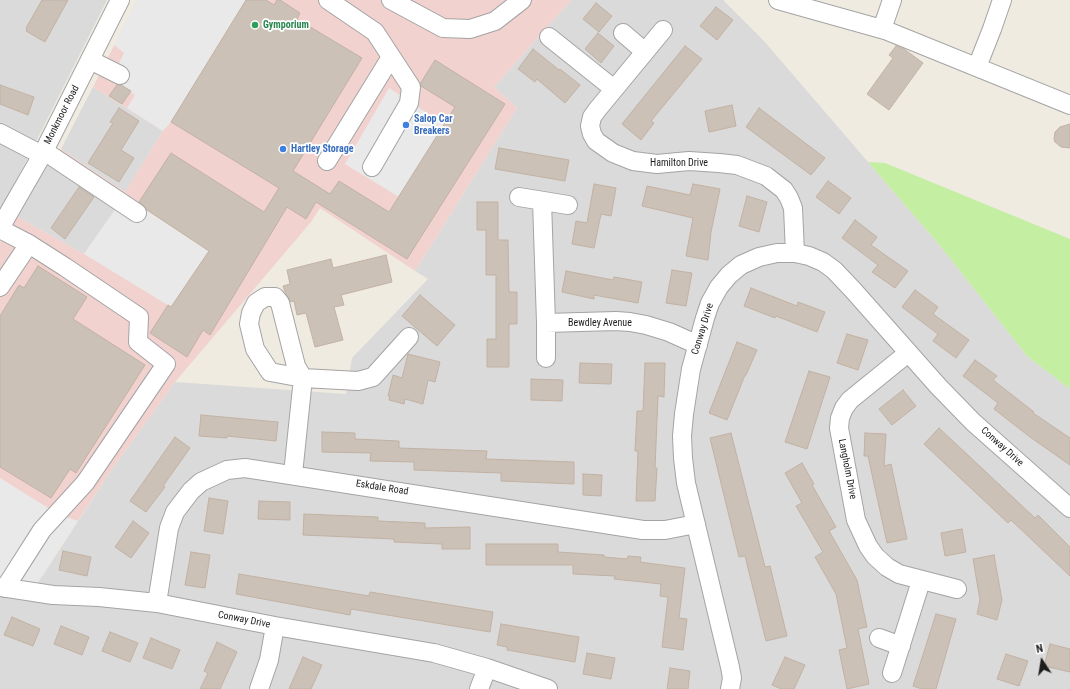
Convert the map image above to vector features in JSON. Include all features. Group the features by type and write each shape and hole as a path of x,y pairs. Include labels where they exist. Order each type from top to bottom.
{"street":[{"name":"Monkmoor Road","path":"0,229 43,153 120,0"},
{"path":"328,0 376,32 411,87 409,103 372,167"},
{"path":"391,0 443,28 470,28 495,21 522,0"},
{"path":"778,0 882,29 1070,105"},
{"path":"882,29 892,0"},
{"path":"977,67 1002,0"},
{"name":"Hamilton Drive","path":"663,30 583,126 592,134 596,141 613,153 628,159 657,164 689,161 737,165 766,176 784,190 793,208 795,253"},
{"path":"623,33 644,51"},
{"path":"548,37 614,89"},
{"path":"327,161 391,57"},
{"path":"90,60 120,75"},
{"path":"0,133 43,153 137,213"},
{"path":"519,197 568,205"},
{"path":"542,201 546,358"},
{"path":"0,229 29,244 139,317 138,342 166,364 85,483 42,530 3,588"},
{"path":"0,287 29,244"},
{"name":"Conway Drive","path":"730,689 732,678 730,667 686,483 682,458 682,436 691,369 704,318 718,287 741,265 758,257 777,253 795,253 809,256 823,262 834,270 854,290 938,386 973,422 1070,508"},
{"name":"Bewdley Avenue","path":"546,324 616,321 630,322 663,330 698,345"},
{"path":"293,474 303,378 358,381 373,377 409,337"},
{"name":"Langholm Drive","path":"908,353 850,400 844,408 840,418 839,428 856,520 868,546 875,556 887,567 899,574 957,590"},
{"name":"Eskdale Road","path":"157,603 169,528 175,512 191,491 201,482 227,470 245,468 293,474 643,530 665,530 696,524"},
{"path":"892,673 921,581"},
{"name":"Conway Drive","path":"3,588 52,595 99,597 157,603 275,626 434,654 487,668 548,689"},
{"path":"259,689 269,660 275,626"},
{"path":"878,638 901,646"},
{"path":"480,689 487,668"}],"shaded area":[{"path":"0,0 107,0 0,213"},
{"path":"137,0 571,0 494,87 517,108 415,271 320,208 311,222 175,382 112,469 31,592 0,582 0,242 16,216 84,254 117,207 48,165 61,149 125,192 163,131 93,87"},
{"path":"137,0 246,0 171,122 163,131 127,108 135,95 112,78 124,53 114,45"},
{"path":"571,0 723,0 764,41 942,248 1027,356 1070,389 1070,689 0,689 0,582 32,592 112,469 175,382 346,394 352,358 428,279 415,271 517,108 494,87"},
{"path":"93,87 163,131 125,192 61,149"},
{"path":"389,88 444,124 399,197 345,164"},
{"path":"48,165 117,207 84,254 16,216"},
{"path":"139,202 209,251 171,307 84,254 117,207"},
{"path":"0,478 58,514 78,521 31,592 0,582"}],"green space":[{"path":"868,162 885,163 1070,239 1070,389 1027,356 942,248"}],"building":[{"path":"42,0 68,0 45,42 26,31 26,28"},
{"path":"246,0 266,0 274,5 277,0 280,0 300,13 297,19 362,58 293,171 330,194 339,181 389,212 455,107 420,84 435,60 505,104 407,259 316,202 306,219 287,207 210,335 203,330 187,357 150,333 168,305 171,307 209,251 147,210 139,202 171,153 264,212 279,188 171,122"},
{"path":"596,3 612,16 599,32 583,19"},
{"path":"716,7 733,20 717,40 700,26"},
{"path":"598,33 614,46 601,63 585,49"},
{"path":"685,46 702,59 651,121 654,123 641,140 622,124"},
{"path":"896,46 904,49 923,63 889,110 867,94 893,58 889,55"},
{"path":"533,49 580,85 565,103 537,79 535,82 518,69"},
{"path":"0,85 34,97 28,115 0,104"},
{"path":"117,85 121,85 131,91 122,104 109,96"},
{"path":"732,105 736,126 709,132 705,111"},
{"path":"119,108 139,121 121,150 134,158 119,182 88,163 113,123 110,122"},
{"path":"759,108 825,158 811,175 746,127"},
{"path":"1070,124 1070,148 1061,147 1055,142 1055,132 1060,127"},
{"path":"499,148 569,160 565,181 495,169"},
{"path":"828,181 851,198 839,214 816,197"},
{"path":"594,184 616,188 611,216 601,214 594,248 572,244 576,221 587,223"},
{"path":"693,184 720,189 711,232 708,260 686,256 693,218 642,206 647,186 690,195"},
{"path":"79,187 94,197 65,239 51,228"},
{"path":"747,196 767,202 759,232 739,226"},
{"path":"477,202 498,202 498,240 508,240 509,292 517,292 517,324 509,324 509,367 487,367 487,339 496,339 496,275 486,275 486,230 477,230"},
{"path":"855,220 877,237 871,245 908,271 895,288 872,272 878,265 842,238"},
{"path":"386,255 392,282 341,295 344,305 334,307 343,340 315,347 306,313 297,315 294,301 291,302 285,292 283,286 290,284 287,270 331,259 333,268"},
{"path":"38,266 87,297 73,319 145,365 76,473 70,469 51,498 0,467 0,316 19,285 24,288"},
{"path":"672,270 692,273 686,306 666,303"},
{"path":"566,271 613,280 614,277 642,282 638,303 594,295 594,299 562,292"},
{"path":"751,288 797,306 798,302 825,312 817,332 776,316 775,318 744,306"},
{"path":"915,290 938,307 933,314 969,340 956,358 933,341 938,334 902,307"},
{"path":"420,295 455,325 437,346 402,316"},
{"path":"847,334 868,340 858,370 837,363"},
{"path":"737,342 757,350 727,420 709,413"},
{"path":"408,354 440,362 435,382 428,380 423,404 405,399 404,404 389,400 390,396 388,396 393,375 402,378"},
{"path":"975,360 997,376 993,380 1034,412 1033,413 1070,438 1070,465 994,409 998,403 963,376"},
{"path":"580,363 612,364 611,384 579,383"},
{"path":"645,363 665,363 664,397 658,396 655,501 636,501 638,451 635,451 637,411 643,411"},
{"path":"809,371 830,377 807,449 785,442"},
{"path":"531,379 563,380 562,401 531,400"},
{"path":"903,390 916,406 892,425 879,409"},
{"path":"201,415 278,422 276,441 227,436 227,438 199,436"},
{"path":"939,428 1035,518 1038,515 1070,547 1070,576 1011,520 1008,523 924,444"},
{"path":"322,432 355,433 355,439 399,441 399,448 487,451 486,459 574,462 574,484 501,481 501,473 414,470 414,462 370,461 371,453 322,452"},
{"path":"731,433 765,567 770,566 787,636 766,641 745,556 739,557 710,438"},
{"path":"865,433 886,434 884,466 891,464 907,539 887,543 868,456 864,456"},
{"path":"175,437 190,448 163,486 165,487 146,512 130,501"},
{"path":"802,463 814,484 812,485 836,527 829,531 857,580 867,627 858,629 869,684 847,689 839,650 847,648 836,594 815,557 823,552 796,506 802,503 785,473"},
{"path":"583,474 602,475 601,496 583,495"},
{"path":"209,498 228,501 223,534 204,531"},
{"path":"259,501 290,502 290,520 258,519"},
{"path":"304,514 378,517 378,521 425,523 425,528 470,527 470,549 442,549 442,544 394,542 394,539 303,535"},
{"path":"133,521 149,533 131,558 115,547"},
{"path":"962,529 966,552 945,556 941,533"},
{"path":"486,544 558,544 558,552 604,555 604,557 627,559 628,556 641,557 640,562 685,568 679,618 687,619 683,650 662,647 668,597 660,596 661,584 614,579 615,576 573,574 573,565 486,565"},
{"path":"63,551 91,557 87,576 59,570"},
{"path":"191,552 210,555 205,588 185,585"},
{"path":"994,555 1002,600 997,620 977,614 980,600 973,559"},
{"path":"239,574 369,596 370,592 493,612 490,632 351,609 350,615 236,594"},
{"path":"936,614 956,619 936,689 922,689 913,686"},
{"path":"12,617 40,629 33,646 4,635"},
{"path":"501,624 579,637 575,662 507,650 507,647 497,645"},
{"path":"61,626 89,637 82,655 54,644"},
{"path":"110,632 138,643 130,662 102,651"},
{"path":"151,638 180,650 172,669 143,658"},
{"path":"217,642 237,652 220,689 200,689 208,673 204,671"},
{"path":"1050,644 1070,649 1070,672 1044,666"},
{"path":"587,653 615,658 611,679 583,674"},
{"path":"1006,654 1028,661 1019,686 997,679"},
{"path":"303,657 322,665 311,689 289,689"},
{"path":"785,657 805,665 794,689 781,689 772,685"},
{"path":"670,668 690,671 688,689 667,689"}],"place":[{"name":"Gymporium","path":"255,25"},
{"name":"Salop Car Breakers","path":"406,125"},
{"name":"Hartley Storage","path":"283,149"}]}
